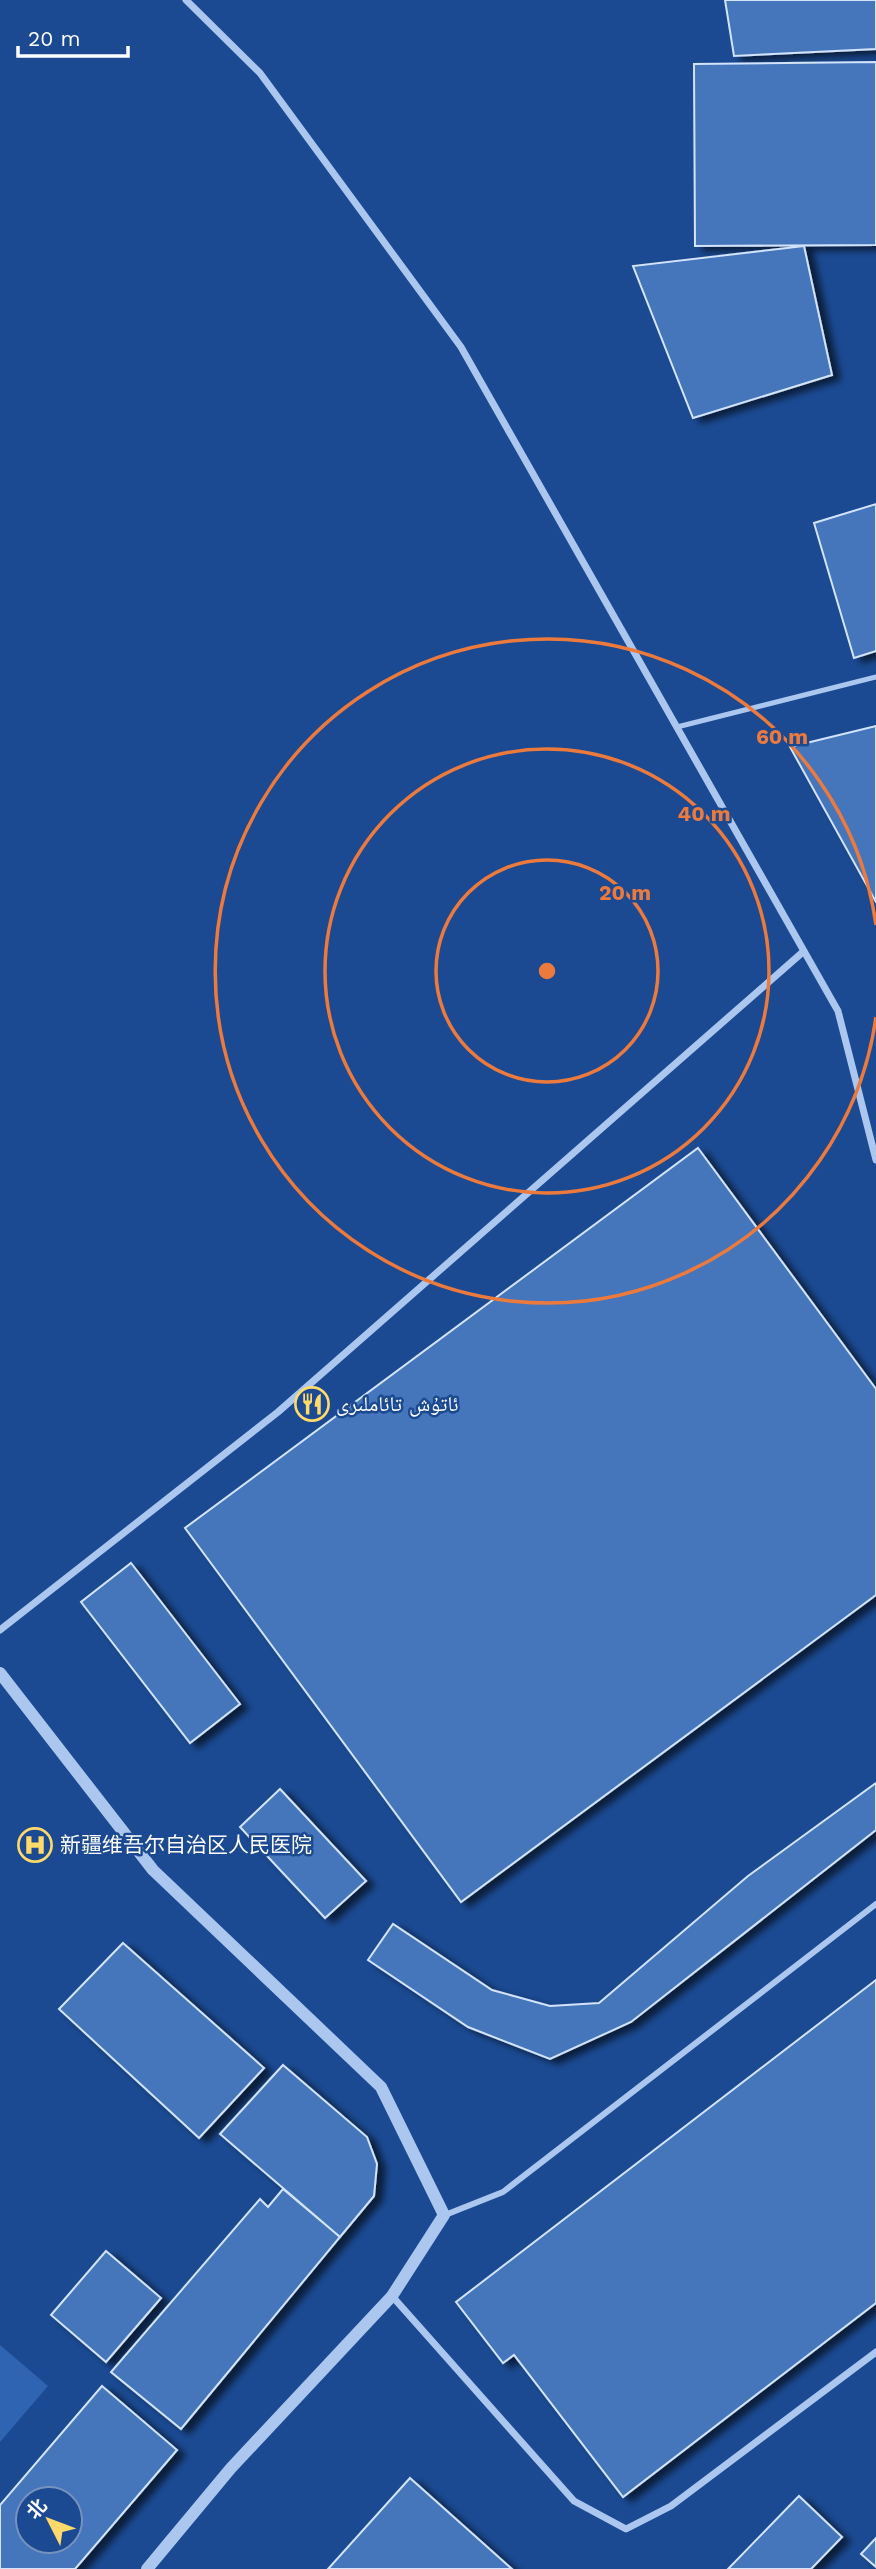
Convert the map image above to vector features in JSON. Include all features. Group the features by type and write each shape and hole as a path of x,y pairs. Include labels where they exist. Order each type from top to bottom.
{"street":[{"path":"187,0 260,74 461,347 838,1011 876,1160"},
{"path":"0,1630 278,1412 804,951"},
{"path":"0,1674 153,1870 381,2087 444,2215"},
{"path":"147,2569 231,2468 392,2296 444,2215 503,2192 876,1904"},
{"path":"392,2296 574,2501 626,2529 671,2506 876,2352"}],"lane":[{"path":"677,727 876,677"}],"shaded area":[{"path":"0,2345 48,2386 0,2442"}],"building":[{"path":"725,0 876,0 876,49 734,56"},
{"path":"876,62 876,245 695,246 694,64"},
{"path":"804,246 832,375 693,418 633,266"},
{"path":"876,504 876,651 854,658 814,523"},
{"path":"876,726 876,902 790,747"},
{"path":"698,1148 876,1389 876,1595 461,1902 185,1528"},
{"path":"131,1563 240,1704 190,1743 81,1602"},
{"path":"876,1783 876,1830 631,2022 550,2059 468,2027 368,1960 393,1924 492,1990 550,2006 599,2003 748,1876"},
{"path":"280,1789 366,1881 325,1918 240,1827"},
{"path":"123,1943 264,2068 199,2138 59,2009"},
{"path":"876,1980 876,2303 623,2497 514,2355 503,2363 456,2302"},
{"path":"283,2065 367,2137 377,2164 374,2196 340,2237 220,2134"},
{"path":"283,2189 340,2237 181,2429 111,2372 260,2199 268,2207"},
{"path":"106,2251 161,2298 106,2362 51,2315"},
{"path":"102,2386 177,2450 75,2569 0,2569 0,2505 14,2489 14,2555 84,2555 84,2485 17,2485"},
{"path":"410,2478 512,2569 328,2569"},
{"path":"799,2496 842,2537 811,2569 728,2569"},
{"path":"876,2538 876,2567 861,2554"}],"place":[{"name":"ئاتۇش تائاملىرى","path":"312,1404"},
{"name":"新疆维吾尔自治区人民医院","path":"35,1845"}]}
